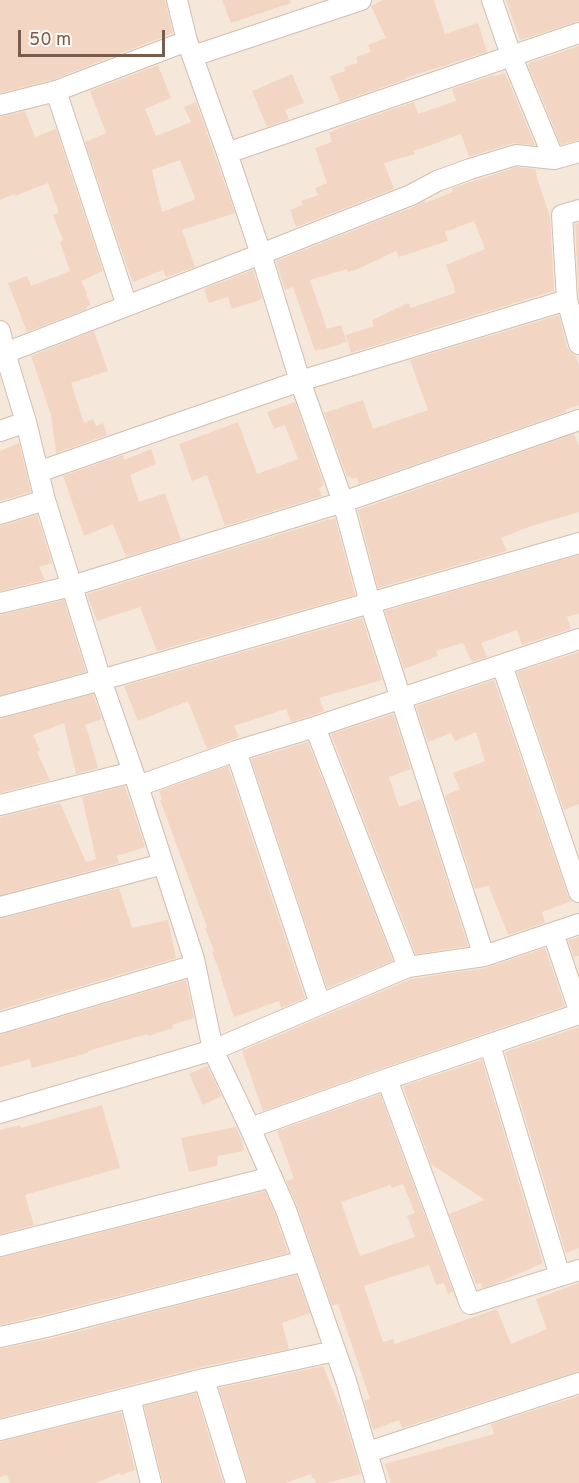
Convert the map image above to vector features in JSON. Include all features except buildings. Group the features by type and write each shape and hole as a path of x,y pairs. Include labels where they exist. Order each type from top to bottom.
{"street":[{"path":"177,0 190,49 261,254 300,381 343,502 370,603 484,956"},
{"path":"0,105 56,91 190,49 361,0"},
{"path":"492,0 511,55 554,159"},
{"path":"227,153 579,33"},
{"path":"56,91 127,306"},
{"path":"2,354 411,195 437,181 470,169 516,155 554,159 579,152"},
{"path":"578,340 567,300 562,215 579,210"},
{"path":"38,472 300,381 567,300"},
{"path":"0,331 2,354 26,422 45,500 100,680 135,779 195,965 213,1050 286,1210 368,1452 374,1483"},
{"path":"0,603 72,586 343,502 579,420"},
{"path":"0,431 26,422"},
{"path":"0,514 45,500"},
{"path":"0,707 579,543"},
{"path":"0,805 135,779 236,751 579,639"},
{"path":"502,665 579,892"},
{"path":"315,727 408,967"},
{"path":"236,751 320,1004"},
{"path":"0,907 163,864"},
{"path":"0,1113 213,1050 408,967 484,956 579,924"},
{"path":"553,933 579,1010"},
{"path":"0,1023 195,965"},
{"path":"250,1128 579,1014"},
{"path":"490,1044 560,1276"},
{"path":"387,1079 470,1304 579,1270"},
{"path":"0,1246 272,1177"},
{"path":"0,1337 304,1261"},
{"path":"0,1430 204,1379 335,1351"},
{"path":"204,1379 236,1483"},
{"path":"368,1452 579,1383"},
{"path":"130,1398 144,1482"}],"shaded area":[{"path":"0,0 579,0 579,1483 0,1483"}]}
